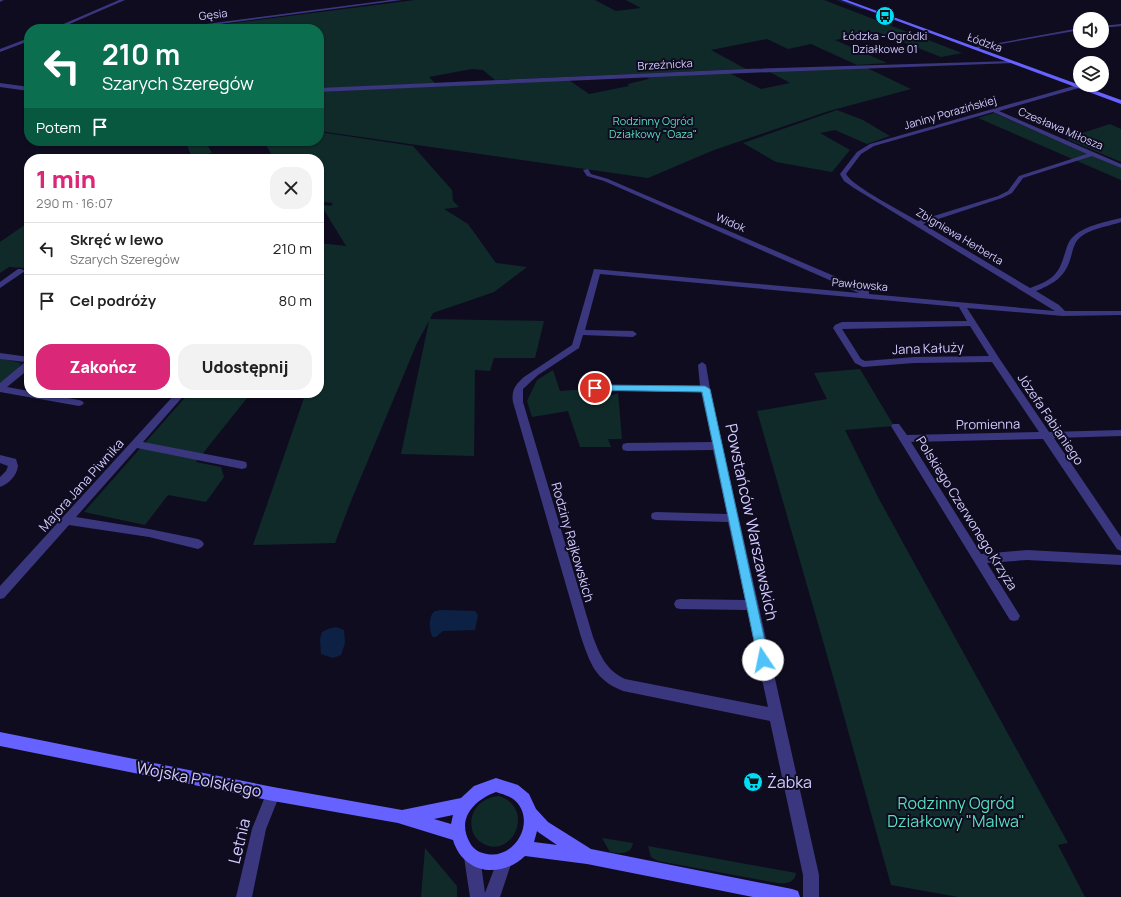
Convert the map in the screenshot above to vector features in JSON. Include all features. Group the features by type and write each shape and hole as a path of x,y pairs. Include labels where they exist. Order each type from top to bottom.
{"main road":[{"name":"Łódzka","path":"843,0 1073,85"},
{"name":"Łódzka","path":"1092,92 1121,102"},
{"name":"Wojska Polskiego","path":"0,739 273,794 398,816 458,834"},
{"path":"531,814 531,826 528,837 522,848 504,861 493,863 482,862 472,857 461,843 458,834 459,819 468,799 478,790 492,786 505,786 522,796 531,814 543,827 587,856"},
{"name":"Wojska Polskiego","path":"398,816 419,815 464,805"},
{"path":"522,848 587,856 792,897"}],"street":[{"path":"66,24 123,0"},
{"name":"Gęsia","path":"210,24 400,0"},
{"path":"1109,26 1121,25"},
{"path":"973,48 1073,30"},
{"path":"0,51 24,41"},
{"path":"6,49 24,47"},
{"name":"Brzeźnicka","path":"324,90 746,70 1012,62"},
{"path":"0,85 24,88"},
{"name":"Janiny Porazińskiej","path":"844,178 844,172 859,153 872,145 1073,88"},
{"name":"Czesława Miłosza","path":"992,110 1121,166"},
{"path":"917,224 1000,197 1010,192 1021,177 1092,154"},
{"name":"Widok","path":"586,170 589,175 606,180 860,290 868,295"},
{"name":"Zbigniewa Herberta","path":"844,178 856,187 1059,309 1063,314"},
{"path":"1030,291 1056,280 1060,276 1071,245 1076,238 1121,220"},
{"path":"0,286 21,271"},
{"name":"Pawłowska","path":"597,271 1063,314 1121,313"},
{"name":"Rodziny Rajkowskich","path":"597,271 576,346 525,381 518,389 517,395 585,630 599,668 610,679 623,685 775,715"},
{"name":"Józefa Fabianiego","path":"961,304 971,323 1121,546"},
{"name":"Jana Kałuży","path":"971,323 839,326 838,331 858,361 863,364 914,360 995,359"},
{"path":"580,332 633,334"},
{"path":"0,356 24,359"},
{"name":"Powstańców Warszawskich","path":"702,365 705,389 811,875 811,897"},
{"path":"0,388 24,368"},
{"path":"0,388 24,393"},
{"path":"595,388 705,389"},
{"path":"53,398 79,403"},
{"name":"Majora Jana Piwnika","path":"0,594 177,398"},
{"name":"Polskiego Czerwonego Krzyża","path":"896,426 1014,616"},
{"name":"Promienna","path":"904,439 1121,433"},
{"path":"136,444 242,465"},
{"path":"627,447 718,446"},
{"path":"0,459 12,462 13,464 11,473 0,483"},
{"path":"656,516 733,518"},
{"path":"68,520 149,533 198,544"},
{"path":"978,559 1027,555 1121,560"},
{"path":"680,604 752,605"},
{"name":"Letnia","path":"244,897 259,829 273,794"},
{"path":"472,857 478,897"},
{"path":"492,897 504,861"}],"green space":[{"path":"415,0 595,0 616,11 641,8 626,0 824,0 962,53 941,57 877,32 835,40 887,63 857,65 811,44 788,49 767,39 711,50 746,69 495,80 483,70 472,69 429,77 435,83 324,89 324,24 226,24"},
{"name":"Rodzinny Ogród Działkowy \"Oaza\"","path":"867,68 911,89 829,111 714,150 648,178 324,132 324,92 569,80 589,94 629,86 628,84 649,79 646,76 729,73 761,89 790,83 768,71"},
{"path":"837,110 863,120 890,136 867,144 835,130 820,133 850,150 832,172 776,162 743,143"},
{"path":"994,113 1121,168 1121,180 978,118"},
{"path":"1110,124 1121,129 1121,162 1067,139 1071,138 1070,137"},
{"path":"324,133 413,146 452,190 453,201 459,207 444,209 468,224 496,263 527,267 494,292 433,313 430,319 544,321 535,358 494,358 490,371 475,370 474,456 401,454 429,321 417,343 335,543 253,545 304,398 324,398 324,244 346,246 324,210 324,205 331,206 333,203 324,202 324,154 271,154 267,146 324,146"},
{"path":"187,146 208,146 212,153 207,154 191,154"},
{"path":"24,225 24,268 9,267 0,273 0,242"},
{"path":"0,358 21,363 18,369 0,384"},
{"name":"Rodzinny Ogród Działkowy \"Malwa\"","path":"860,369 894,426 845,430 879,499 1068,843 1058,845 1085,897 958,897 891,885 757,411 827,399 814,373"},
{"path":"553,370 560,391 587,389 590,396 610,396 618,393 622,439 608,439 611,447 580,447 568,411 532,417 527,401 537,380"},
{"path":"185,398 247,398 196,462 221,467 224,477 206,502 168,495 145,525 84,512"},
{"path":"499,796 510,802 516,811 518,821 516,831 510,839 502,845 493,847 482,843 477,839 474,835 471,822 474,811 482,802"},
{"path":"602,838 633,843 630,850 627,852 614,853 610,852"},
{"path":"648,846 796,873 792,881 777,883 658,861 651,857"},
{"path":"425,848 457,886 457,897 421,897"}],"water":[{"path":"435,611 475,611 478,615 475,630 443,631 436,637 433,637 430,628 431,616"},
{"path":"336,627 344,630 345,643 341,655 333,658 321,654 320,639 322,632"}],"waterway":[{"path":"838,0 863,9"}],"place":[{"name":"Łódzka - Ogródki Działkowe 01","path":"885,16"},
{"name":"Żabka","path":"753,782"}],"route":[{"path":"595,388 705,389 763,660"}]}
